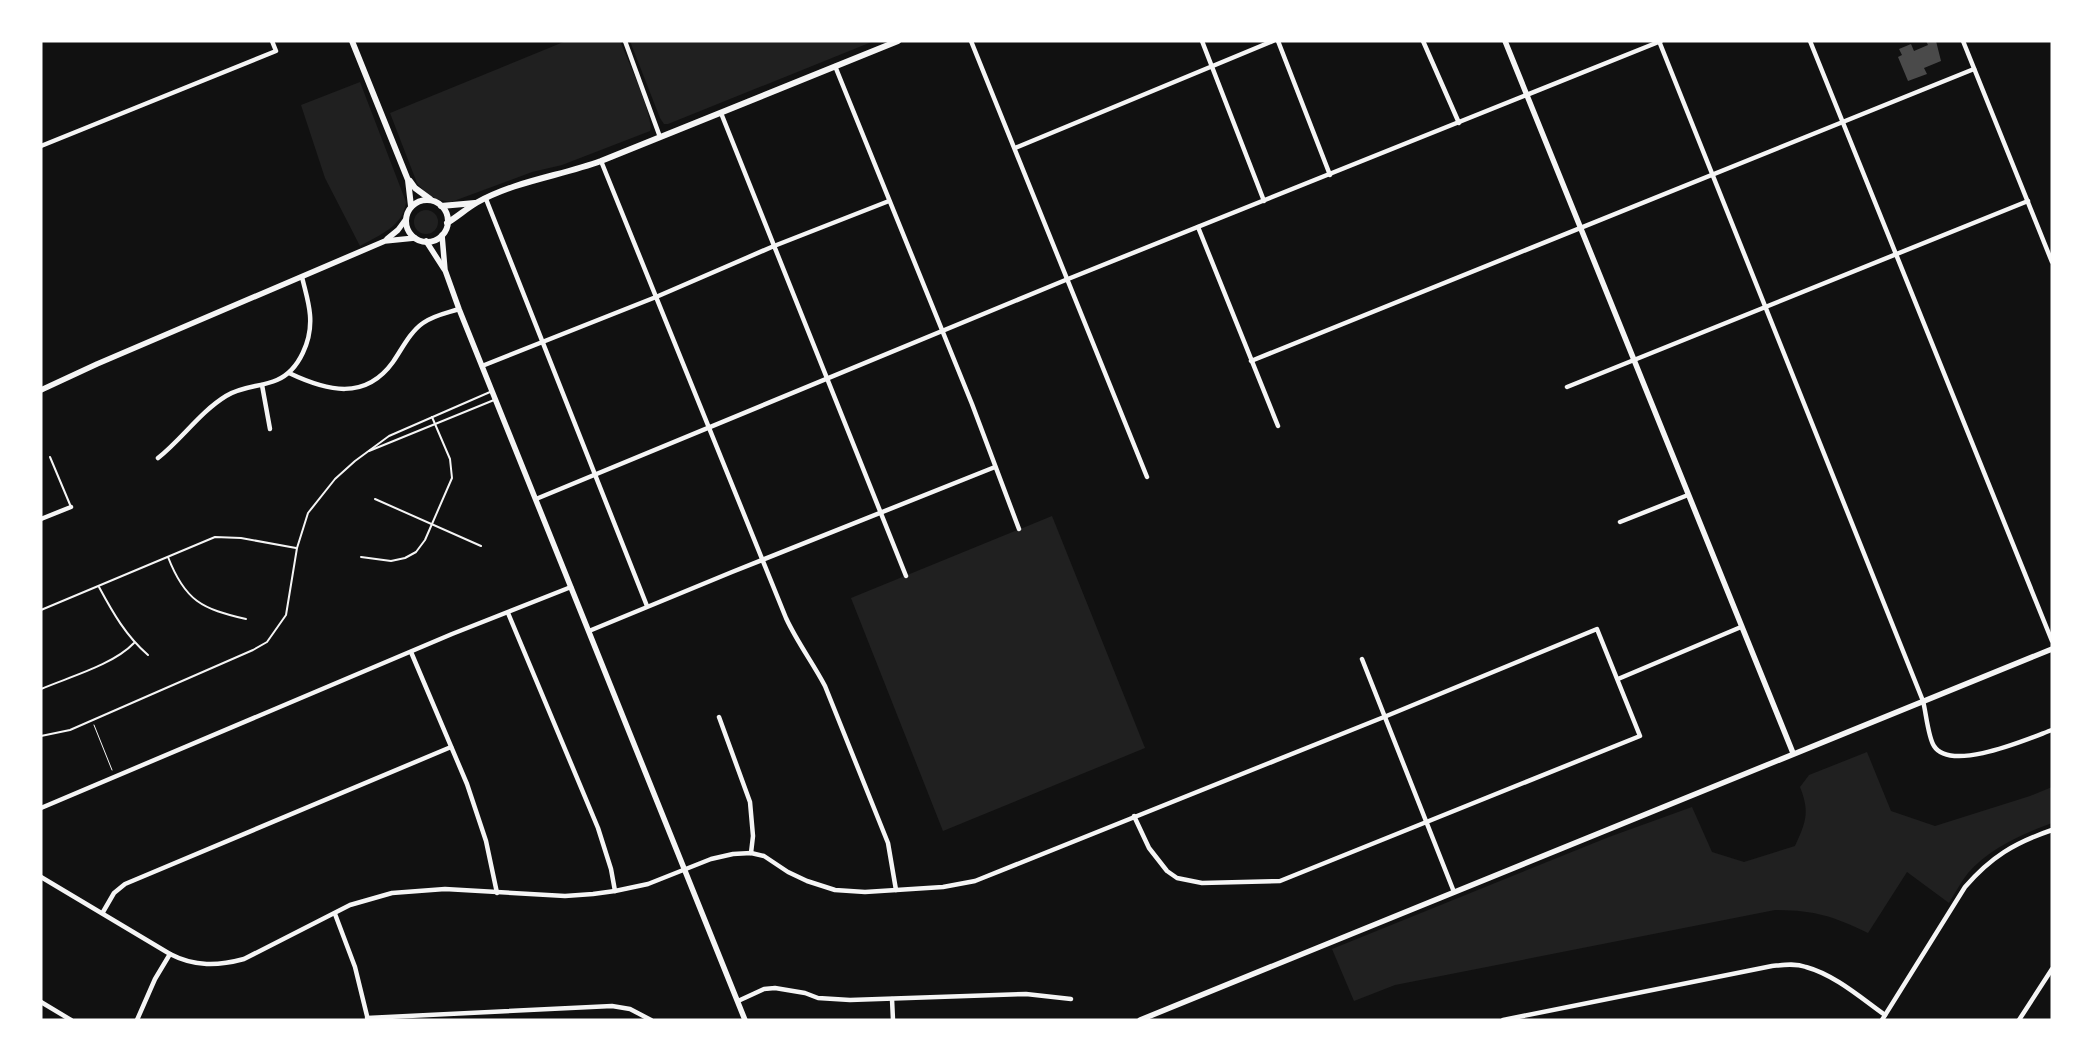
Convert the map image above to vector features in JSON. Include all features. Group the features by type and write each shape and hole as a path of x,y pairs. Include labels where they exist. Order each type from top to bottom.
{"main road":[{"path":"352,41 408,180 411,206 406,218 408,230 415,238 432,241 442,235 447,223 446,214 441,206 415,188 408,180"},
{"path":"447,223 476,203 534,180 572,171 601,161 898,41"},
{"path":"411,206 417,202 431,200"},
{"path":"441,206 476,203"}],"street":[{"path":"41,146 276,52 272,41"},
{"path":"625,41 660,137"},
{"path":"971,41 1147,477"},
{"path":"1202,41 1264,201"},
{"path":"1015,148 1272,41"},
{"path":"1278,41 1330,174"},
{"path":"1423,41 1459,123"},
{"path":"1505,41 1793,753"},
{"path":"536,499 1068,279 1660,41 1923,701 1933,744 1938,750 1967,756 1992,752 2052,730"},
{"path":"1810,41 2052,641"},
{"path":"1963,41 2052,262"},
{"path":"835,66 1020,530"},
{"path":"1252,361 1974,69"},
{"path":"721,112 906,576"},
{"path":"601,161 794,636 814,664 826,686 888,843 896,890"},
{"path":"486,199 647,606"},
{"path":"482,366 656,297 774,246 889,201"},
{"path":"1567,387 2028,202"},
{"path":"41,390 97,364 385,241 398,230 406,218"},
{"path":"1198,227 1278,426"},
{"path":"442,235 446,270 459,309 746,1020"},
{"path":"385,241 415,238"},
{"path":"426,241 446,270"},
{"path":"158,458 203,413 224,397 238,390 262,385 289,373 297,364 304,349 310,327 310,315 302,277"},
{"path":"289,373 342,390 364,387 382,375 412,334 424,323 436,316 459,309"},
{"path":"262,385 270,429"},
{"path":"589,631 995,467"},
{"path":"1620,522 1688,494"},
{"path":"41,519 71,507"},
{"path":"41,808 361,672 571,587"},
{"path":"508,612 598,828 611,869 615,891"},
{"path":"1618,679 1741,627"},
{"path":"41,877 103,912 170,954 186,962 202,965 231,963 244,959 335,914 350,904 404,891 445,889 564,896 615,891 648,884 722,856 751,853 764,856 788,872 835,890 865,892 943,887 975,881 1134,816 1384,717 1597,629 1640,736 1280,881 1202,883 1177,878 1167,871 1149,848 1134,816"},
{"path":"1140,1020 2052,649"},
{"path":"411,652 481,824 497,893"},
{"path":"1362,659 1454,892"},
{"path":"719,717 750,802 753,836 751,853"},
{"path":"103,912 114,893 125,884 451,747"},
{"path":"1503,1020 1772,966 1795,965 1806,966 1838,982 1884,1017 1965,887 1975,875 2009,847 2052,830"},
{"path":"335,914 355,967 368,1019 612,1006 630,1009 651,1020"},
{"path":"137,1020 155,979 170,954"},
{"path":"2019,1020 2052,969"},
{"path":"738,1001 764,989 775,988 805,993 818,998 850,1000 1026,994 1072,999"},
{"path":"892,999 893,1020"},
{"path":"41,1002 71,1020"}],"lane":[{"path":"41,736 63,732 92,720 253,650 267,642 286,615 297,548 308,513 342,471 389,436 492,392"},
{"path":"367,452 496,400"},
{"path":"361,558 391,561 405,558 416,552 425,540 452,478 450,458 432,416"},
{"path":"50,457 71,507"},
{"path":"375,499 481,546"},
{"path":"41,610 215,537 240,538 297,548"},
{"path":"168,557 176,576 188,593 198,602 217,612 246,619"},
{"path":"98,586 123,629 134,643 148,655"},
{"path":"41,689 109,661 134,643"}],"path":[{"path":"92,720 115,778"}],"shaded area":[{"path":"566,41 620,41 644,101 650,131 562,165 532,172 451,202 435,199 427,194 417,183 390,113"},
{"path":"630,41 874,41 664,124"},
{"path":"360,82 406,202 404,211 395,224 382,234 360,246 325,178 301,105"},
{"path":"426,210 435,213 438,222 435,231 426,234 417,231 414,222 417,213"},
{"path":"1052,516 1145,748 943,831 851,598"},
{"path":"1867,752 1891,811 1935,826 2030,796 2052,787 2052,823 2018,837 1976,864 1960,884 1949,903 1907,872 1868,933 1823,915 1801,911 1775,910 1395,985 1354,1001 1332,949 1609,837 1692,807 1712,852 1744,862 1795,846 1802,830 1806,810 1800,787 1809,775"}],"building":[{"path":"1926,41 1936,41 1941,61 1924,68 1927,74 1908,81 1898,57 1902,55 1899,49 1911,44 1914,51 1928,45"}]}
